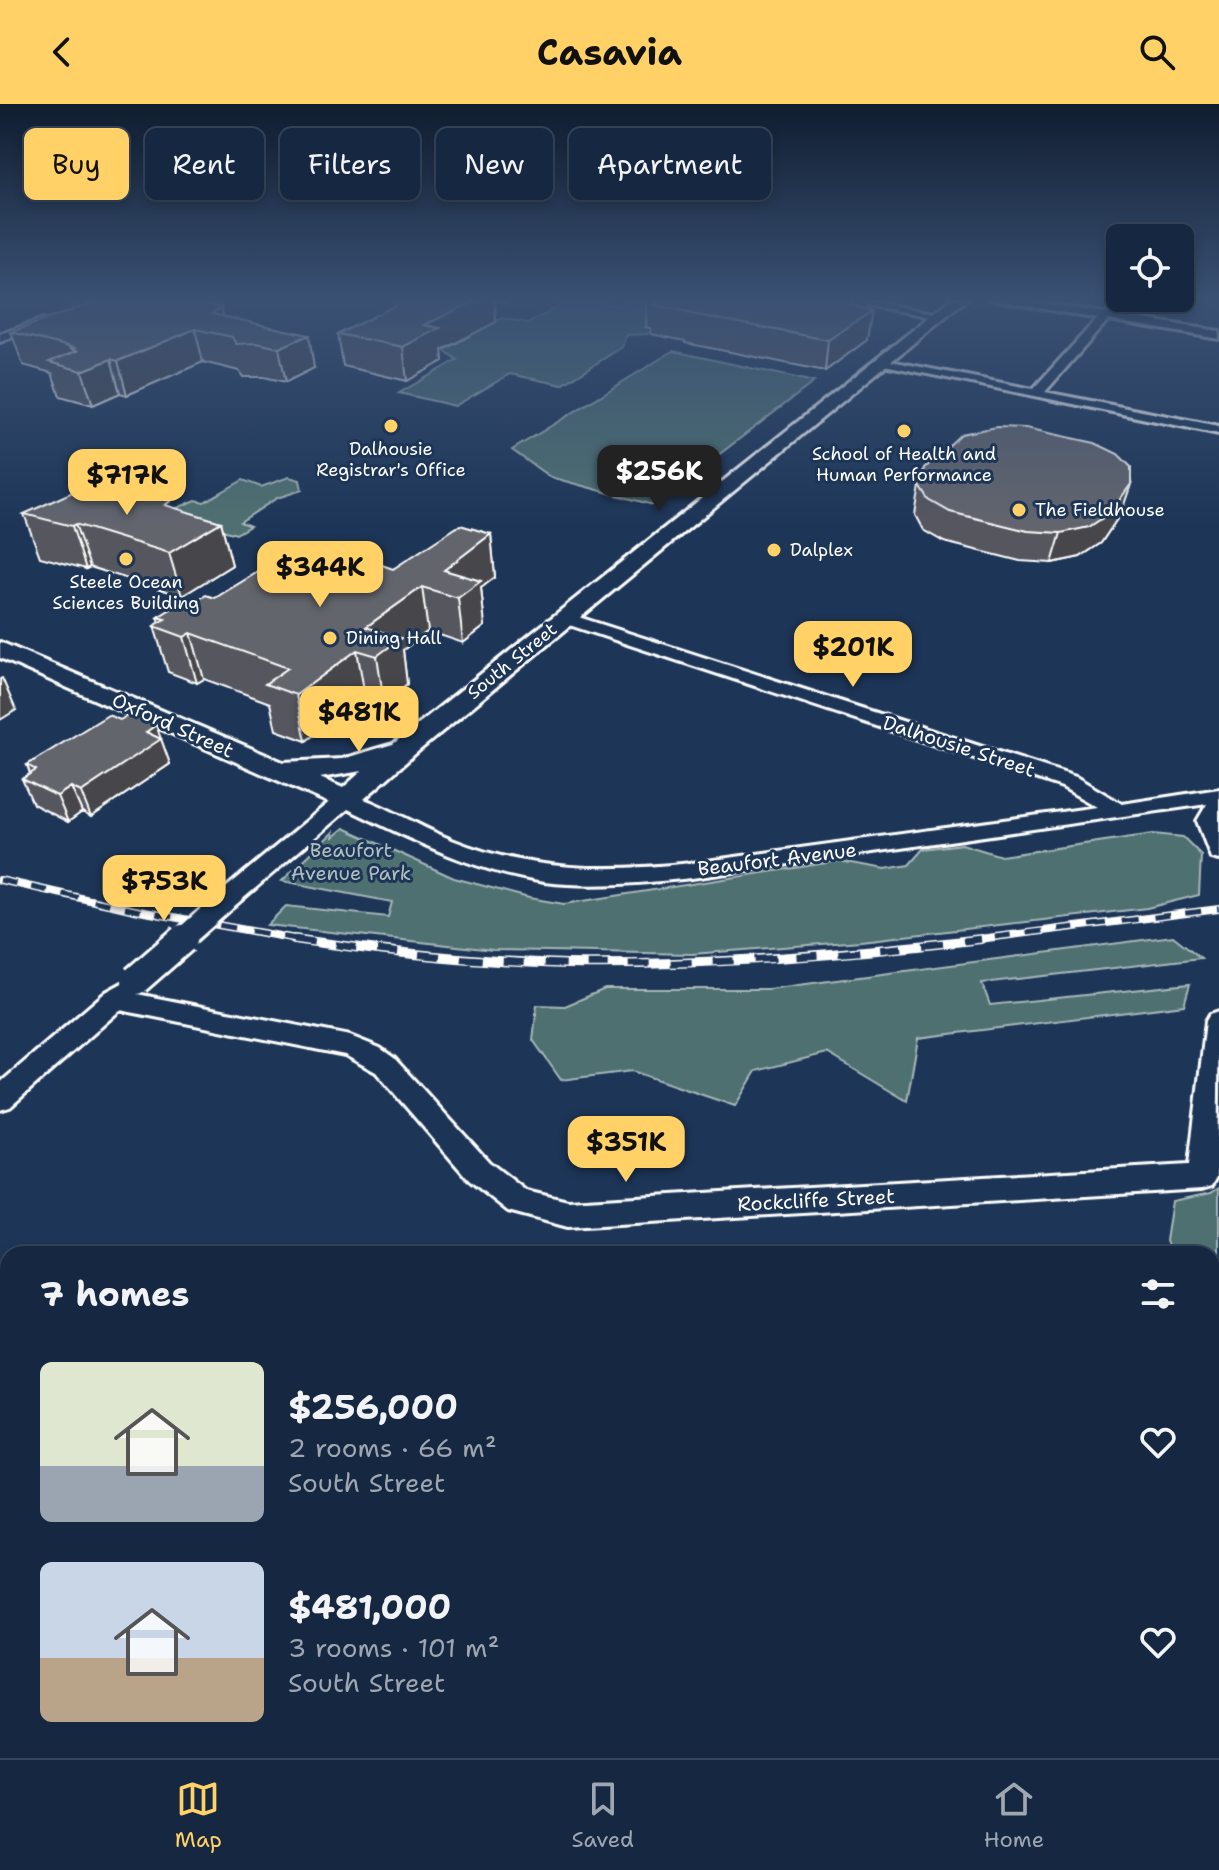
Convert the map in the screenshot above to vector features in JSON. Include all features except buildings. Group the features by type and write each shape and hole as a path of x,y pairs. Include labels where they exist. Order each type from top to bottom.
{"main road":[{"name":"South Street","path":"346,800 406,747 865,375"},
{"name":"Oxford Street","path":"0,649 346,800"},
{"path":"270,767 324,769 367,763 406,747"}],"street":[{"path":"941,375 1219,430"},
{"path":"1036,394 1053,375"},
{"name":"Dalhousie Street","path":"566,618 1069,782 1119,811"},
{"name":"Beaufort Avenue","path":"346,800 487,862 545,874 588,876 673,872 929,840 1219,796"},
{"name":"South Street","path":"0,1099 224,902 346,800"},
{"path":"1219,802 1208,821 1219,853"},
{"name":"Rockcliffe Street","path":"126,990 350,1046 371,1055 385,1065 489,1179 518,1202 568,1214 1202,1177 1219,1021"}],"green space":[{"path":"430,375 508,375 455,406 399,393"},
{"path":"516,375 577,375 562,385"},
{"path":"634,375 783,375 814,382 653,505 550,477 512,450"},
{"path":"289,477 300,480 302,490 277,498 240,522 250,526 236,534 191,521 170,511 196,500 204,502 243,480 261,487"},
{"name":"Beaufort Avenue Park","path":"344,828 454,878 564,904 839,861 885,869 909,865 923,849 962,844 1001,856 1153,834 1183,837 1201,855 1199,895 1147,908 861,941 692,954 493,950 267,925 286,906 388,917 392,902 282,881 333,832 333,837"},
{"path":"1173,936 1201,958 982,983 990,1005 1190,984 1184,1005 918,1038 907,1101 827,1053 756,1071 735,1106 632,1071 561,1080 533,1040 537,1005 565,1006 605,989 768,989"},
{"path":"1219,1188 1219,1246 1168,1246 1172,1201 1211,1193"}],"railway":[{"path":"0,880 139,911 304,940"},
{"path":"967,940 1219,909"},
{"path":"294,939 304,940"},
{"path":"967,940 981,939"},
{"path":"304,940 464,959 567,964 774,958 967,940"},
{"path":"304,940 308,941"},
{"path":"963,941 967,940"}],"place":[{"name":"Dalhousie Registrar's Office","path":"391,426"},
{"name":"School of Health and Human Performance","path":"904,431"},
{"name":"The Fieldhouse","path":"1019,510"},
{"name":"Dalplex","path":"774,550"},
{"name":"Steele Ocean Sciences Building","path":"126,559"},
{"name":"Dining Hall","path":"330,638"}]}
